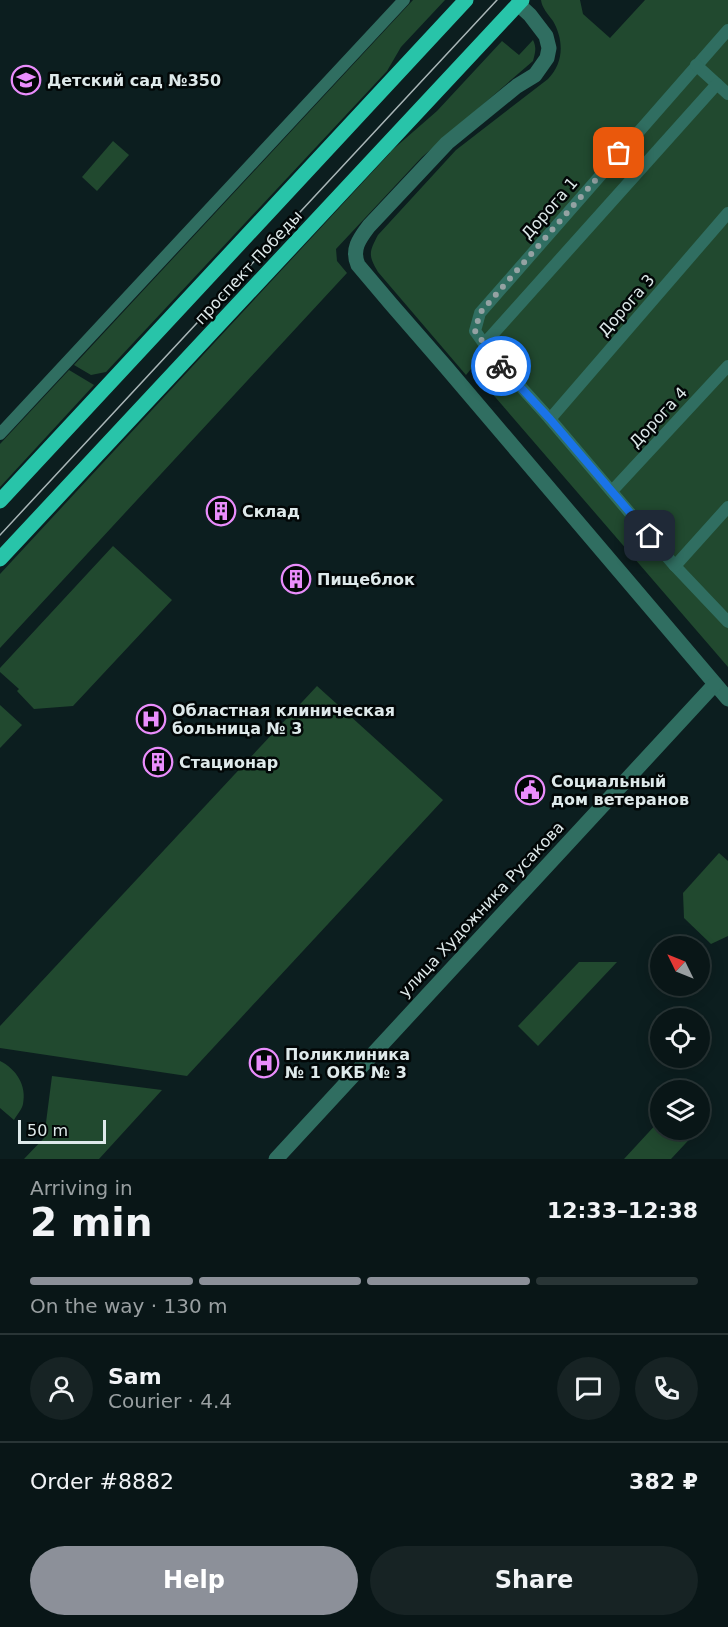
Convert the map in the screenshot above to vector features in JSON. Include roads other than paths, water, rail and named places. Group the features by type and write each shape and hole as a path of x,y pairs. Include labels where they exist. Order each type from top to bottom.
{"main road":[{"name":"проспект Победы","path":"0,501 466,0"},
{"name":"проспект Победы","path":"0,559 520,2"}],"street":[{"path":"0,434 404,0"},
{"path":"520,2 546,36 549,48 548,58 535,75 517,86 447,142 369,226 358,240 355,259 390,304 728,699"},
{"name":"Дорога 1","path":"484,344 475,331 480,313 728,30"},
{"path":"696,65 728,94"},
{"path":"717,84 484,344 612,490 675,566 728,622"},
{"name":"Дорога 3","path":"550,419 728,213"},
{"name":"Дорога 4","path":"612,490 728,366"},
{"path":"675,566 728,507"},
{"name":"улица Художника Русакова","path":"276,1159 714,684"}],"tram line":[{"path":"0,535 497,0"}],"place":[{"name":"Детский сад №350","path":"26,80"},
{"name":"Склад","path":"221,511"},
{"name":"Пищеблок","path":"296,579"},
{"name":"Областная клиническая больница № 3","path":"151,719"},
{"name":"Стационар","path":"158,762"},
{"name":"Социальный дом ветеранов","path":"530,790"},
{"name":"Поликлиника № 1 ОКБ № 3","path":"264,1063"}]}
